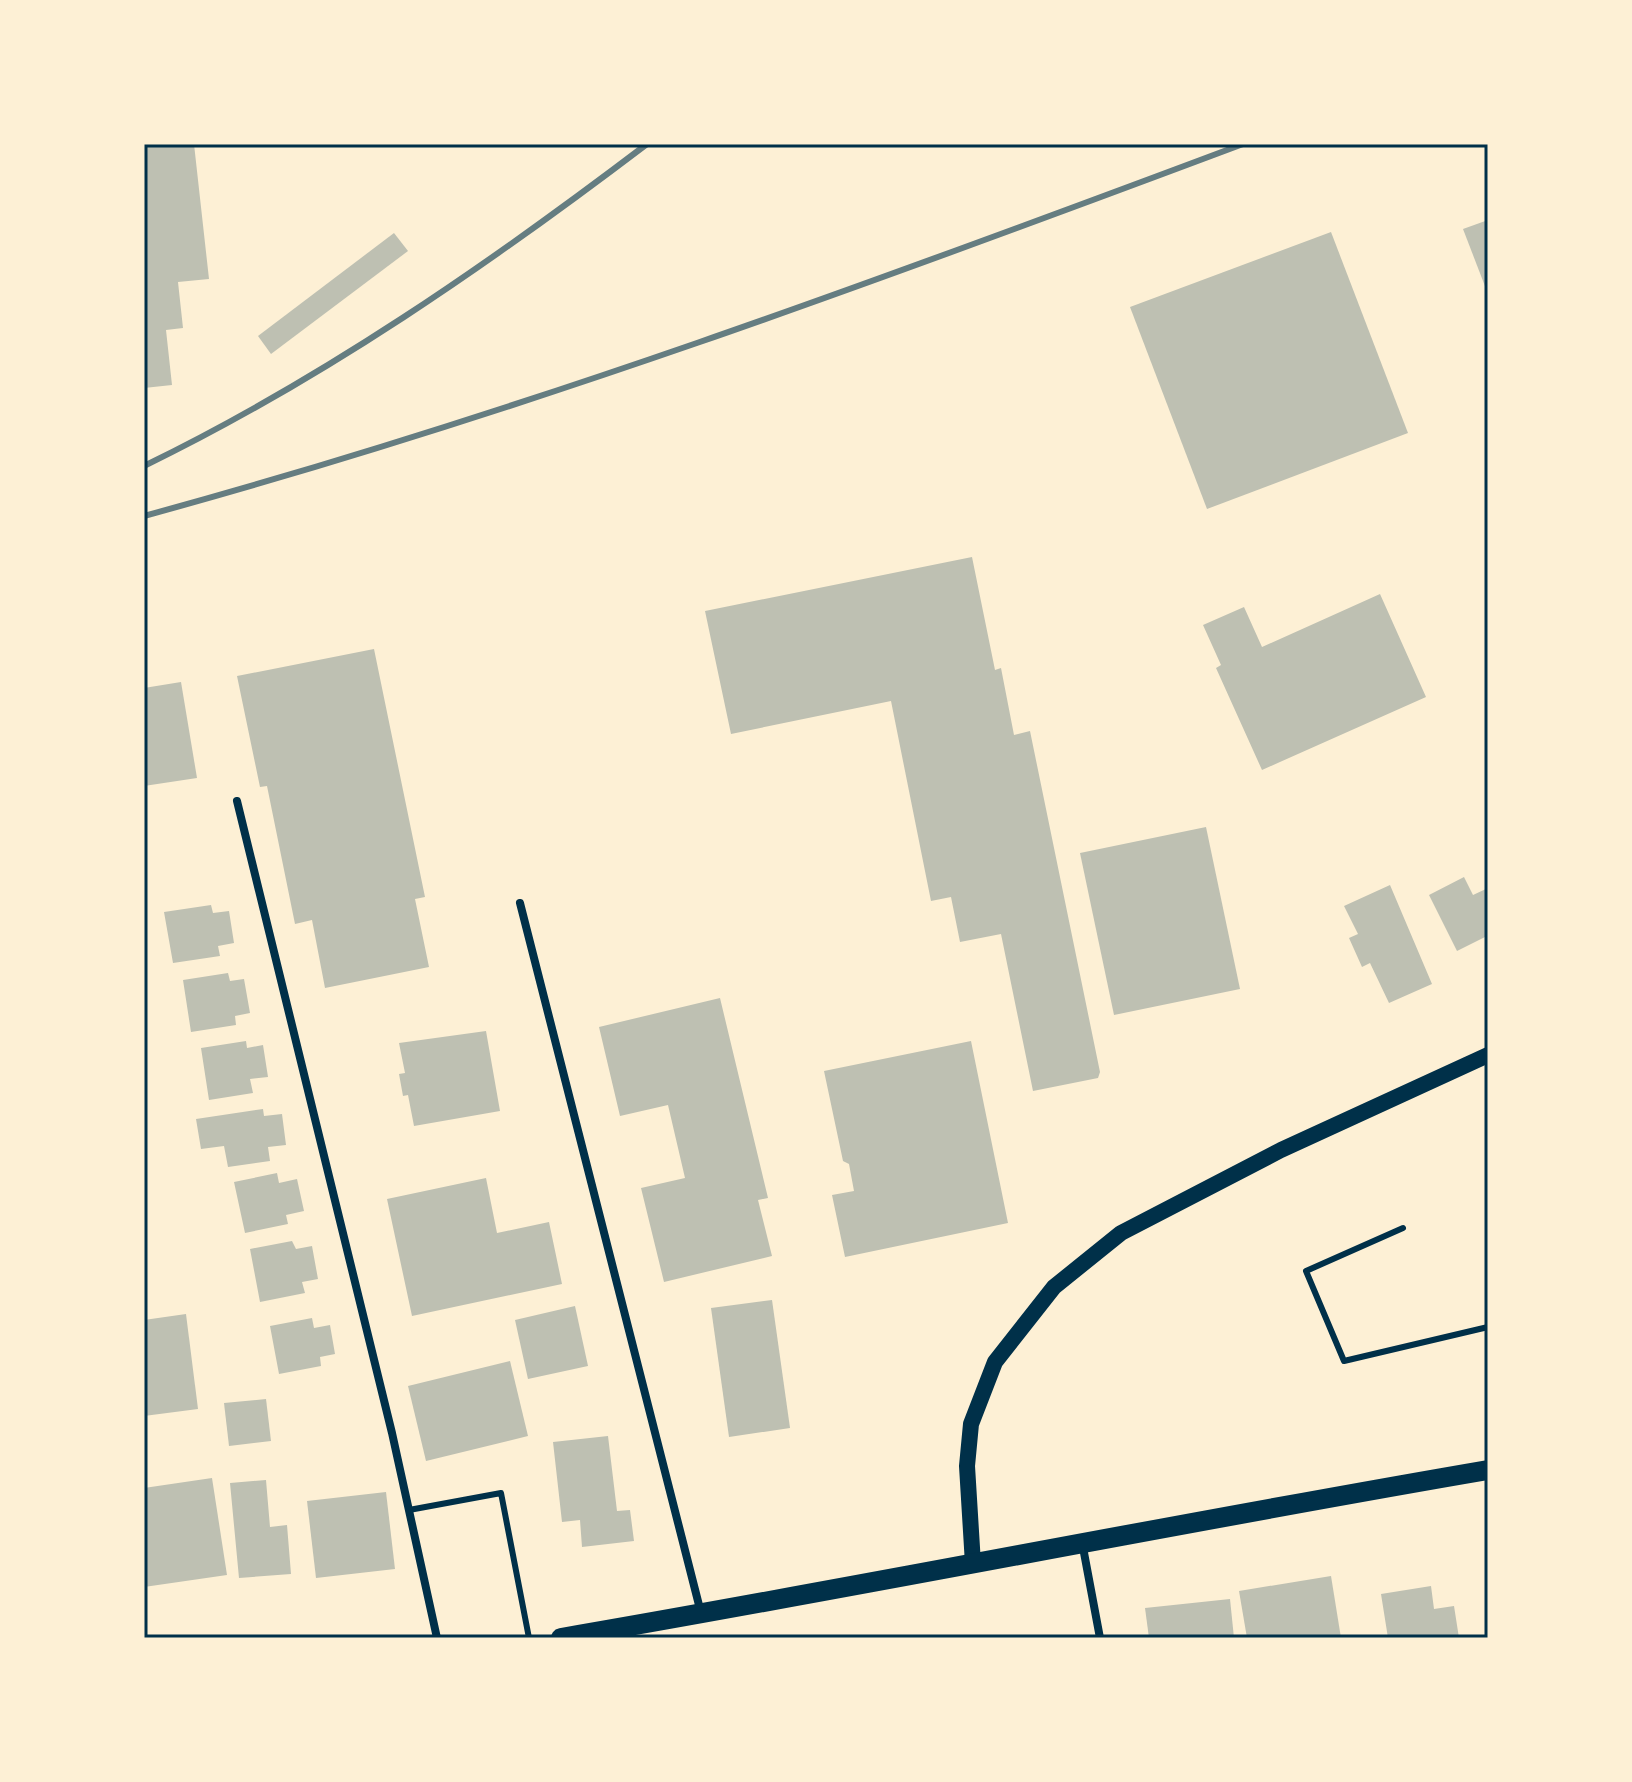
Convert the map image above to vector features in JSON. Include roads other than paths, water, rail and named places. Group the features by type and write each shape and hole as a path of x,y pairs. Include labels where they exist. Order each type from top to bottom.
{"main road":[{"path":"973,1564 967,1466 971,1424 995,1362 1054,1287 1121,1233 1281,1150 1488,1055"},
{"path":"561,1638 1488,1470"}],"street":[{"path":"237,801 409,1510 437,1638"},
{"path":"520,903 701,1614"},
{"path":"1082,1542 1100,1638"}],"lane":[{"path":"1403,1228 1306,1271 1344,1361 1488,1327"},
{"path":"409,1510 501,1493 529,1638"}],"railway":[{"path":"144,466 211,432 340,358 466,276 647,144"},
{"path":"144,516 422,434 698,343 1243,144"}]}
